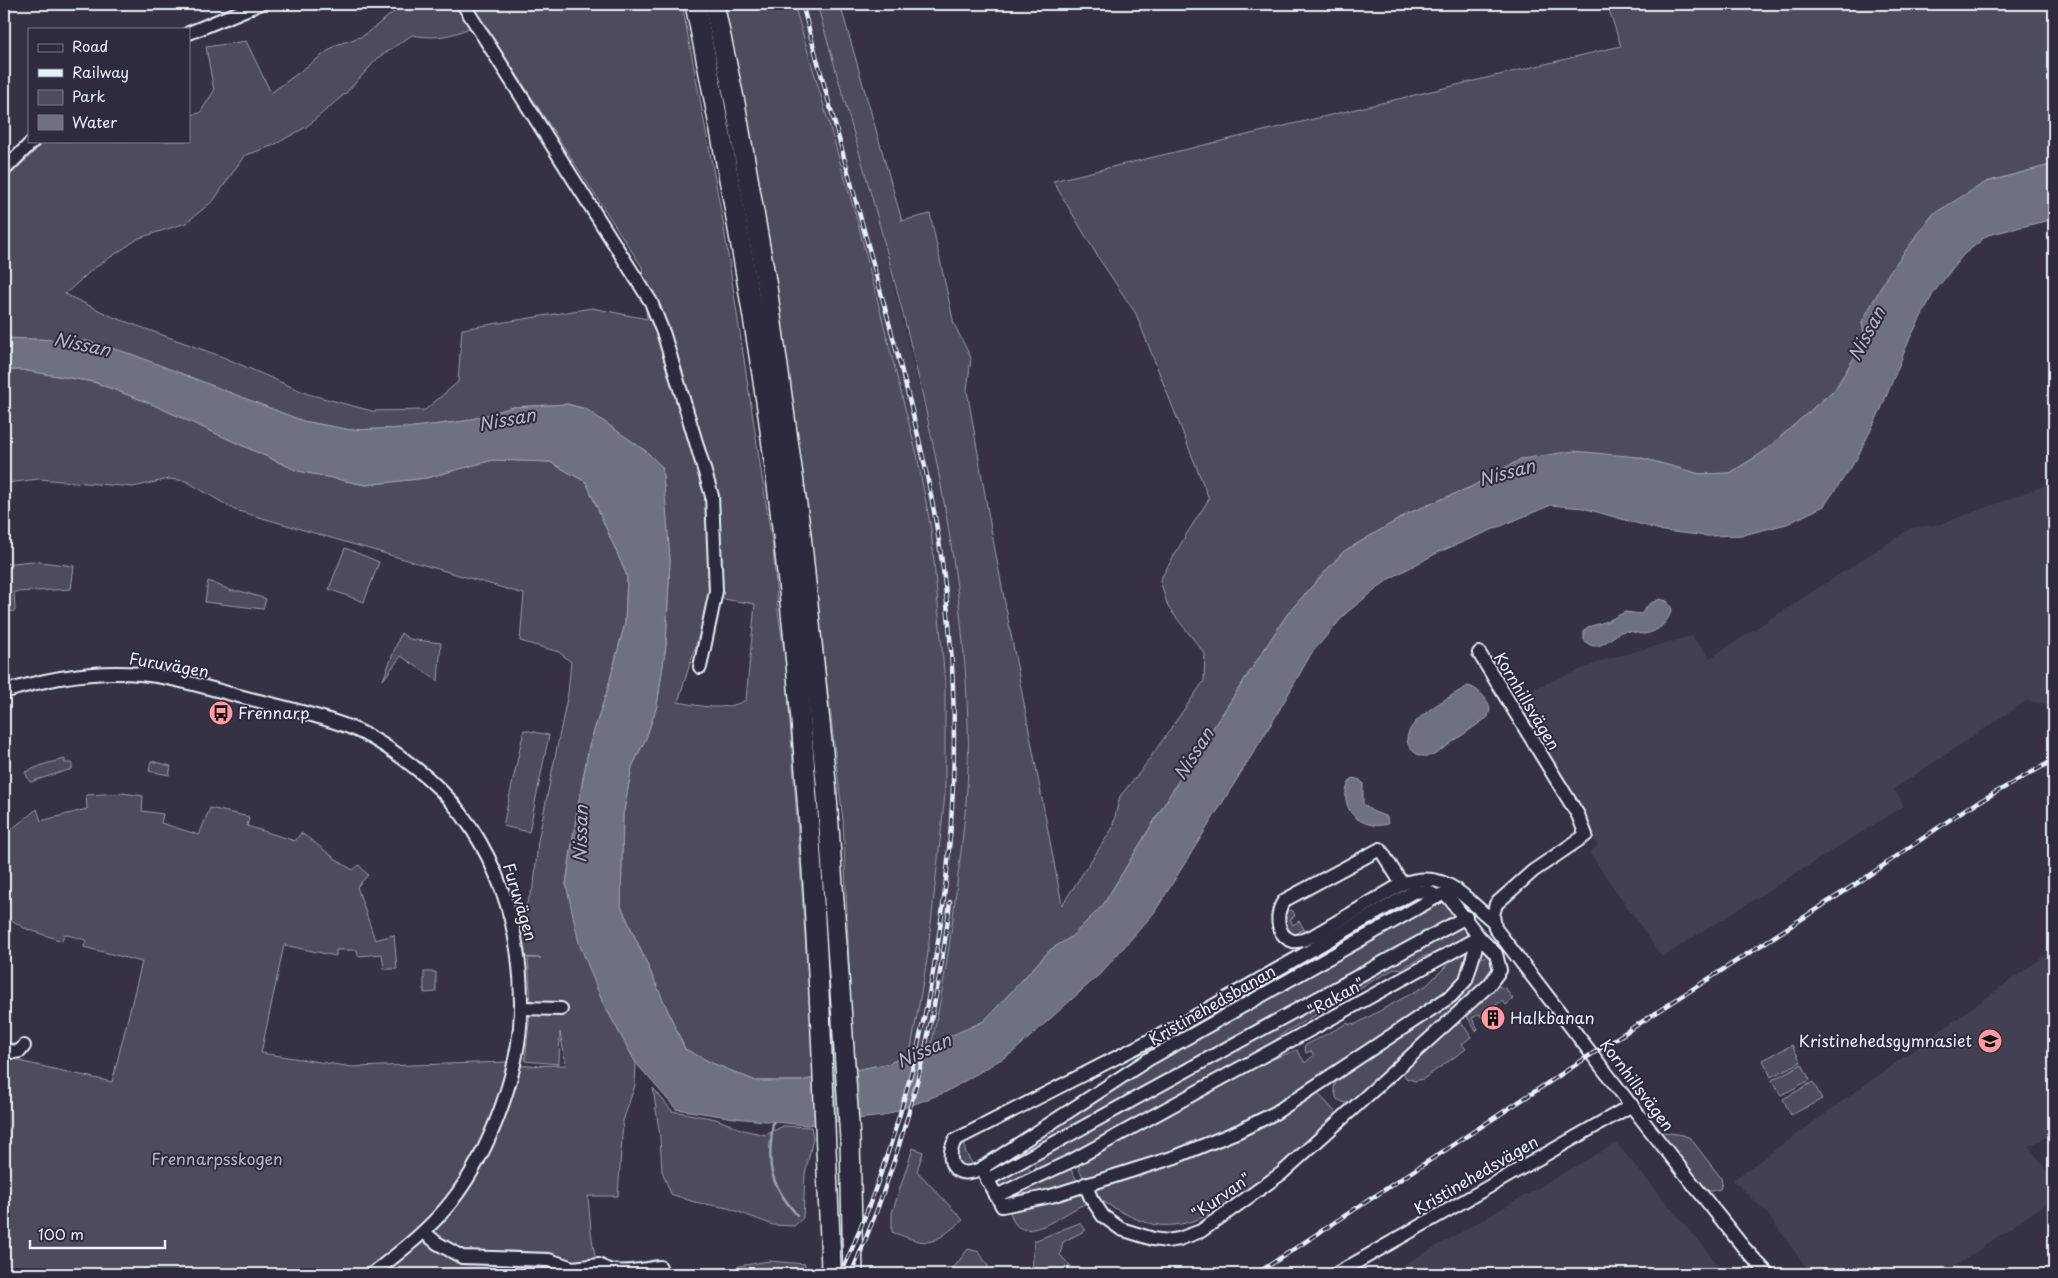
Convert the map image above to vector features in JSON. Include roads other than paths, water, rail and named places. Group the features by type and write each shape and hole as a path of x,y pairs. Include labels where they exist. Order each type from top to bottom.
{"highway":[{"path":"695,4 717,109 749,292 768,416 796,658 816,909 831,1274"},
{"path":"714,4 767,287 800,525 826,782 850,1138 853,1274"}],"street":[{"path":"190,33 259,4"},
{"path":"463,4 651,302 664,335 712,496 716,591 700,667"},
{"path":"4,170 33,142"},
{"name":"Kornhillsvägen","path":"1479,653 1578,815 1586,835 1533,871 1496,904 1492,921 1494,928 1744,1248 1768,1274"},
{"name":"Furuvägen","path":"4,692 65,676 140,674 200,686 314,716 349,727 381,744 416,768 450,800 474,831 495,869 518,955 521,1008 516,1051 507,1091 492,1130 475,1166 451,1201 424,1232 372,1274"},
{"path":"984,1174 1002,1206 1051,1196 1211,1144 1275,1113 1451,996 1466,980 1479,937 1466,917 1447,895 1428,879 1415,879 1402,884 1313,936 1300,941 1292,941 1286,937 1278,921 1280,906 1285,900 1380,849 1402,884"},
{"path":"1466,917 984,1174 958,1172 950,1159 950,1153 955,1140 1180,1025 1413,892 1462,893 1492,921"},
{"name":"Kristinehedsbanan","path":"984,1174 1149,1060 1444,893"},
{"name":"\"Rakan\"","path":"996,1196 1073,1160 1479,937"},
{"name":"\"Kurvan\"","path":"1085,1184 1091,1198 1103,1216 1121,1229 1153,1239 1167,1241 1201,1231 1282,1173 1496,977 1500,970 1496,954 1479,937"},
{"path":"521,1008 560,1009"},
{"path":"4,1049 14,1052 20,1051 24,1046"},
{"name":"Kristinehedsvägen","path":"1336,1274 1632,1105"},
{"path":"424,1232 437,1243 462,1257 549,1260 573,1268 599,1265 604,1269 621,1271 660,1267"}],"water":[{"name":"Nissan","path":"2054,164 2054,219 1988,235 1963,255 1934,292 1910,338 1881,409 1856,460 1824,506 1787,524 1743,535 1707,536 1664,531 1583,508 1551,505 1439,552 1389,579 1346,613 1311,654 1273,721 1154,913 1101,973 1012,1053 946,1092 883,1116 806,1125 735,1118 676,1109 636,1063 602,1001 579,943 566,884 589,746 607,691 625,623 627,576 586,482 550,462 493,460 426,478 366,485 298,471 147,402 94,382 22,370 4,370 4,338 87,341 131,354 303,421 351,430 406,428 465,421 513,407 567,404 586,409 647,452 662,467 666,505 670,560 666,645 657,706 646,738 632,767 623,815 621,906 685,1049 712,1063 756,1081 801,1081 890,1063 984,1021 1050,950 1071,937 1103,905 1179,780 1288,613 1343,552 1409,513 1471,487 1521,459 1574,451 1638,457 1700,474 1730,473 1762,453 1835,389 1865,340 1862,322 1888,274 1933,214 1986,182"},
{"path":"1660,599 1667,601 1672,609 1668,618 1658,629 1644,634 1627,631 1621,632 1598,646 1589,644 1584,640 1584,630 1588,627 1608,621 1625,612 1641,614 1649,604"},
{"path":"1468,686 1478,691 1487,701 1490,709 1488,717 1434,755 1422,756 1412,750 1407,741 1409,732 1416,722 1438,704"},
{"path":"1353,778 1363,783 1363,804 1372,811 1387,817 1388,824 1372,825 1364,823 1352,814 1348,808 1346,792 1348,784"}],"waterway":[{"path":"773,1122 770,1150 772,1172 780,1192 797,1215"}],"railway":[{"path":"802,4 894,341 923,458 935,517 948,612 954,709 952,806 944,903 928,999 906,1093 877,1185 841,1274"},
{"path":"1256,1274 1862,880 1964,810 2054,760"},
{"path":"851,1274 886,1184 914,1092 936,998 950,902"}],"place":[{"name":"Frennarp","path":"221,713"},
{"name":"Halkbanan","path":"1493,1018"},
{"name":"Kristinehedsgymnasiet","path":"1990,1041"}],"park label":[{"name":"Frennarpsskogen","path":"217,1159"}]}
